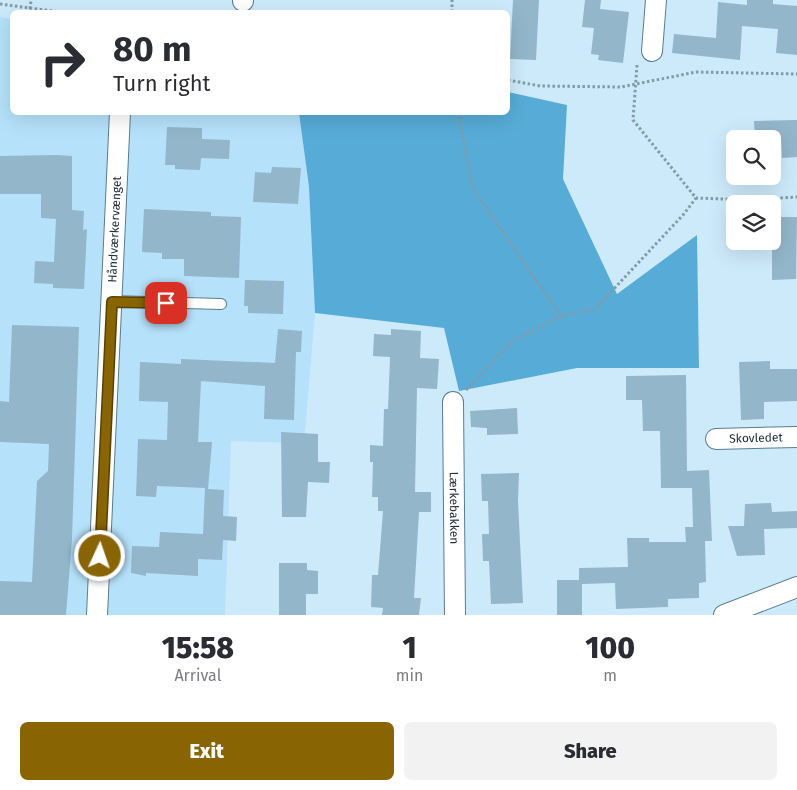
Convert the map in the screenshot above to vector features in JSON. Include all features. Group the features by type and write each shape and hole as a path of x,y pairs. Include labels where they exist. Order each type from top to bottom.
{"street":[{"path":"652,51 656,0"},
{"name":"Håndværkervænget","path":"97,615 120,115"},
{"name":"Lærkebakken","path":"455,615 458,399"},
{"name":"Skovledet","path":"716,439 797,437"},
{"path":"729,614 797,587"}],"lane":[{"path":"112,302 221,304"}],"path":[{"path":"30,9 31,0"},
{"path":"0,4 40,10"},
{"path":"510,80 540,86 621,87 696,72 797,74"},
{"path":"634,84 632,120 696,198 749,200 797,197"},
{"path":"459,115 473,188 561,316"},
{"path":"458,399 511,342 561,316 595,309 683,215 696,198"}],"shaded area":[{"path":"0,17 10,19 10,115 299,115 309,187 315,313 304,443 231,441 225,615 0,615"},
{"path":"510,92 567,105 563,179 617,294 697,235 699,368 577,368 459,391 444,328 315,313 309,187 299,115 510,115"}],"building":[{"path":"513,0 539,0 536,60 510,59"},
{"path":"585,0 601,0 600,9 629,12 623,63 598,60 599,55 591,54 594,28 582,27"},
{"path":"747,0 773,0 773,4 797,6 797,55 776,53 778,29 742,26 740,60 672,53 674,34 716,38 718,2 747,5"},
{"path":"797,120 797,157 782,158 781,130 754,130 754,121"},
{"path":"167,127 202,128 202,139 230,140 229,159 201,158 200,170 175,169 175,165 165,165"},
{"path":"0,156 72,156 72,210 84,211 83,230 87,229 84,289 53,288 53,284 34,283 35,261 54,262 56,219 41,218 41,194 0,194"},
{"path":"272,167 301,168 298,204 253,202 255,172 271,173"},
{"path":"144,209 211,212 211,216 241,217 239,278 184,276 184,259 162,259 162,253 142,252"},
{"path":"781,217 797,217 796,279 772,280 772,250 781,250"},
{"path":"245,280 284,281 283,314 248,313 248,306 244,306"},
{"path":"12,325 79,327 72,539 66,615 0,615 0,581 32,582 37,481 48,471 49,444 0,442 0,401 9,402"},
{"path":"278,329 302,331 301,352 296,352 294,420 264,419 265,386 201,381 198,442 212,442 208,489 224,490 223,516 237,517 236,541 223,540 222,560 198,559 198,576 146,573 146,576 131,573 132,546 159,547 160,532 203,534 205,488 157,486 156,497 136,496 138,439 167,440 168,402 139,401 140,362 181,364 181,359 275,363"},
{"path":"391,329 421,331 420,358 439,359 437,389 417,388 415,492 431,492 431,512 419,512 414,598 421,598 419,615 382,615 383,608 371,607 372,575 378,575 383,511 378,511 378,497 372,497 373,462 370,462 370,445 383,446 384,409 388,409 390,357 373,356 374,334 391,335"},
{"path":"770,361 770,369 797,369 797,401 764,402 764,419 741,420 739,362"},
{"path":"686,375 687,471 709,470 712,541 705,541 706,582 699,583 699,598 668,599 668,607 616,609 615,583 582,584 582,615 557,615 557,580 579,580 579,568 628,567 627,538 649,538 649,542 686,542 685,527 693,527 692,488 661,488 660,431 643,431 642,400 626,400 626,376"},
{"path":"517,408 518,434 487,435 487,428 471,427 470,411"},
{"path":"281,432 318,434 318,462 330,462 329,483 308,482 306,517 282,517"},
{"path":"519,473 518,501 523,603 491,604 489,561 483,561 482,534 489,534 488,501 482,501 481,474"},
{"path":"771,503 772,512 797,511 797,528 764,529 765,555 737,556 728,526 744,526 745,504"},
{"path":"279,563 307,563 307,570 318,571 318,594 306,594 306,615 279,615"}],"route":[{"path":"100,556 112,302 166,303"}]}
